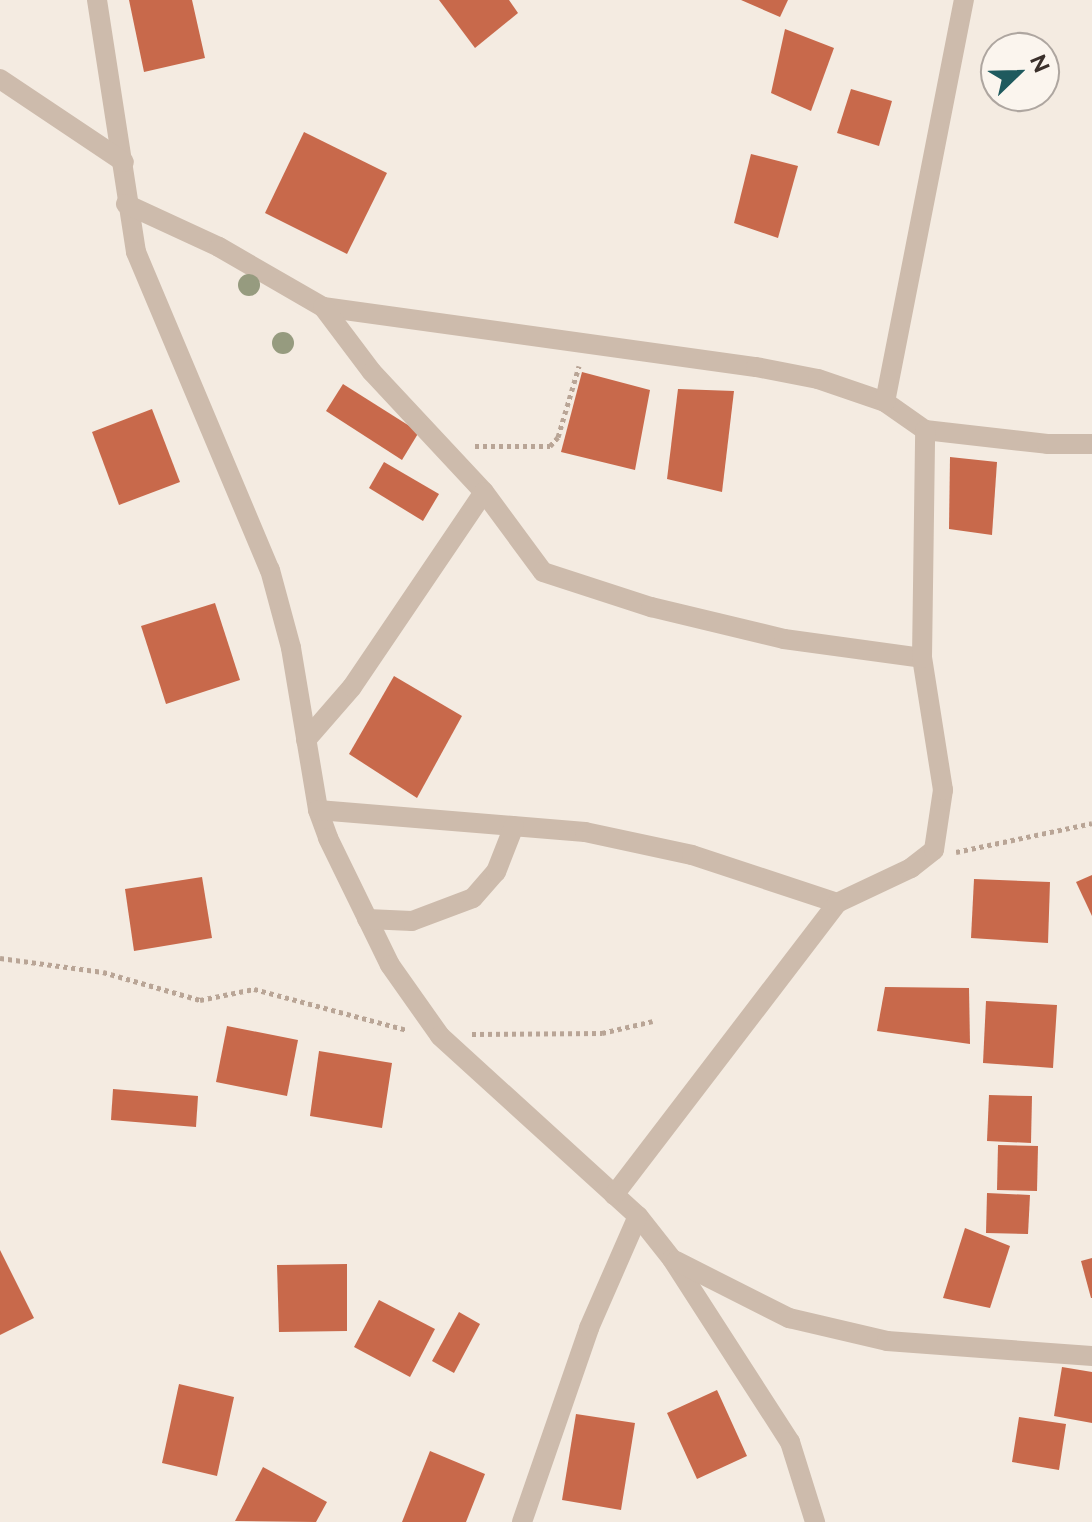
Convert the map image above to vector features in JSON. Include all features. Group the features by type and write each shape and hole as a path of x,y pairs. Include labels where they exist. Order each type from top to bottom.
{"street":[{"path":"97,0 124,162 126,204 142,265 270,570 291,648 318,810 367,919 390,965 440,1036 638,1216 672,1259 790,1442 815,1522"},
{"path":"885,402 900,306 964,0"},
{"path":"0,79 124,162"},
{"path":"126,204 219,247 323,307 756,367 818,379 885,402 925,430 1047,444 1092,444"},
{"path":"323,307 372,372 484,492 543,572 571,583 784,639 922,658"},
{"path":"614,1195 837,903 911,868 934,850 943,790 922,658 925,430"},
{"path":"306,740 352,687 484,492"},
{"path":"318,810 585,832 692,855 837,903"},
{"path":"367,919 412,921 473,898 496,872 514,826"},
{"path":"522,1522 589,1328 638,1216"},
{"path":"672,1259 789,1318 873,1338 1092,1356"}],"path":[{"path":"438,443 512,450 550,446 558,437 573,377 586,362"},
{"path":"934,850 957,852 1092,823"},
{"path":"0,958 103,972 200,1000 254,989 335,1014 440,1036 602,1033 653,1021"}],"building":[{"path":"129,0 192,0 205,58 144,72"},
{"path":"439,0 509,0 518,13 475,48"},
{"path":"741,0 788,0 780,17"},
{"path":"785,29 834,48 811,111 771,93"},
{"path":"851,89 892,101 879,146 837,133"},
{"path":"304,132 387,173 347,254 265,213"},
{"path":"751,154 798,166 778,238 734,223"},
{"path":"582,372 650,390 635,470 561,452"},
{"path":"343,384 419,432 402,460 326,411"},
{"path":"678,389 734,391 722,492 667,479"},
{"path":"152,409 180,482 119,505 92,432"},
{"path":"950,457 997,462 992,535 949,529"},
{"path":"384,462 439,494 423,521 369,488"},
{"path":"215,603 240,680 166,704 141,626"},
{"path":"394,676 462,716 417,798 349,754"},
{"path":"1092,875 1092,916 1076,882"},
{"path":"202,877 212,938 134,951 125,889"},
{"path":"974,879 1050,882 1048,943 971,938"},
{"path":"885,987 969,988 970,1044 877,1031"},
{"path":"986,1001 1057,1005 1053,1068 983,1063"},
{"path":"227,1026 298,1040 287,1096 216,1082"},
{"path":"319,1051 392,1063 382,1128 310,1116"},
{"path":"113,1089 198,1096 196,1127 111,1120"},
{"path":"989,1095 1032,1096 1031,1143 987,1141"},
{"path":"998,1145 1038,1146 1037,1191 997,1190"},
{"path":"987,1193 1030,1195 1028,1234 986,1233"},
{"path":"965,1228 1010,1246 990,1308 943,1298"},
{"path":"0,1250 34,1318 0,1335"},
{"path":"1092,1258 1092,1298 1091,1298 1081,1261"},
{"path":"347,1264 347,1331 279,1332 277,1265"},
{"path":"379,1300 435,1329 410,1377 354,1347"},
{"path":"459,1312 480,1324 454,1373 432,1361"},
{"path":"1062,1367 1092,1372 1092,1423 1054,1416"},
{"path":"179,1384 234,1397 217,1476 162,1463"},
{"path":"717,1390 747,1456 697,1479 667,1413"},
{"path":"576,1414 635,1423 621,1510 562,1500"},
{"path":"1019,1417 1066,1424 1059,1470 1012,1462"},
{"path":"430,1451 485,1474 466,1522 402,1522"},
{"path":"263,1467 327,1502 316,1522 235,1521"}]}
